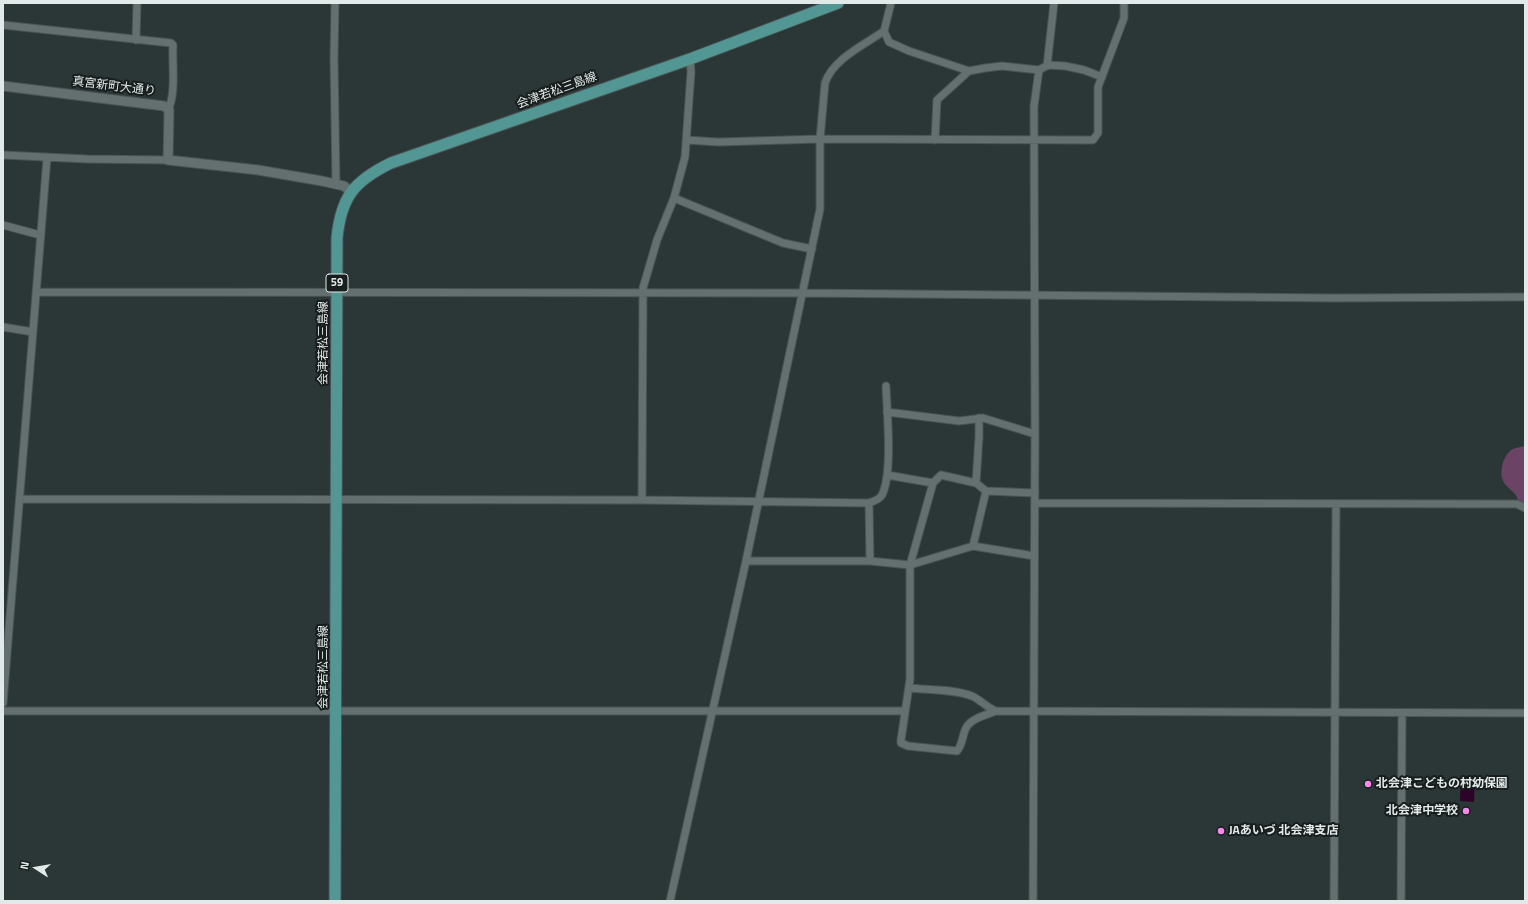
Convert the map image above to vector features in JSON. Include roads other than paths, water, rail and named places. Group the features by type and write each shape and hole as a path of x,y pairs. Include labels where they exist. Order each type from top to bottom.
{"main road":[{"name":"会津若松三島線","path":"336,901 338,226 341,213 351,192 372,173 391,163 690,58 838,3"}],"street":[{"path":"136,40 137,3"},
{"path":"335,3 334,58 336,184"},
{"path":"891,3 884,31 889,42 909,51 969,70 1002,66 1039,70 1047,66 1065,66 1084,70 1102,77"},
{"path":"1047,66 1054,3"},
{"path":"687,140 718,142 820,139 1093,140 1098,133 1098,87 1124,18 1124,3"},
{"path":"3,25 136,40 171,42 173,45 171,102 169,108"},
{"path":"670,901 746,561 820,209 820,139 822,101 828,75 834,67 849,55 884,31"},
{"path":"642,500 643,288 657,240 674,198 685,157 691,72 690,58"},
{"path":"935,140 936,100 969,70"},
{"path":"1033,901 1035,503 1034,106 1039,70"},
{"name":"真宮新町大通り","path":"3,86 160,105 169,108 168,160"},
{"path":"3,156 185,161 258,170 336,184 347,187 351,192"},
{"path":"3,703 47,158"},
{"path":"674,198 783,243 812,249"},
{"path":"3,225 40,235"},
{"path":"37,292 337,291 643,294 1035,294 1336,298 1525,297"},
{"path":"3,327 32,332"},
{"path":"20,499 642,500 869,503 876,501 881,495 887,475 886,386"},
{"path":"887,412 959,421 979,418 993,420 1035,434"},
{"path":"976,483 979,418"},
{"path":"887,475 933,483"},
{"path":"996,711 970,723 966,728 960,747 957,751 908,746 901,743 904,711 909,688 910,565 933,483 941,475 976,483 986,491 1035,493"},
{"path":"973,546 986,491"},
{"path":"869,503 870,561"},
{"path":"1035,503 1517,504 1525,508"},
{"path":"1334,901 1336,504"},
{"path":"746,561 870,561 910,565 973,546 1034,556"},
{"path":"909,688 971,696 989,709 996,711 1525,714"},
{"path":"3,711 904,711"},
{"path":"1401,901 1402,713"}],"place":[{"name":"北会津こどもの村幼保園","path":"1368,784"},
{"name":"北会津中学校","path":"1466,811"},
{"name":"JAあいづ 北会津支店","path":"1221,831"}]}
